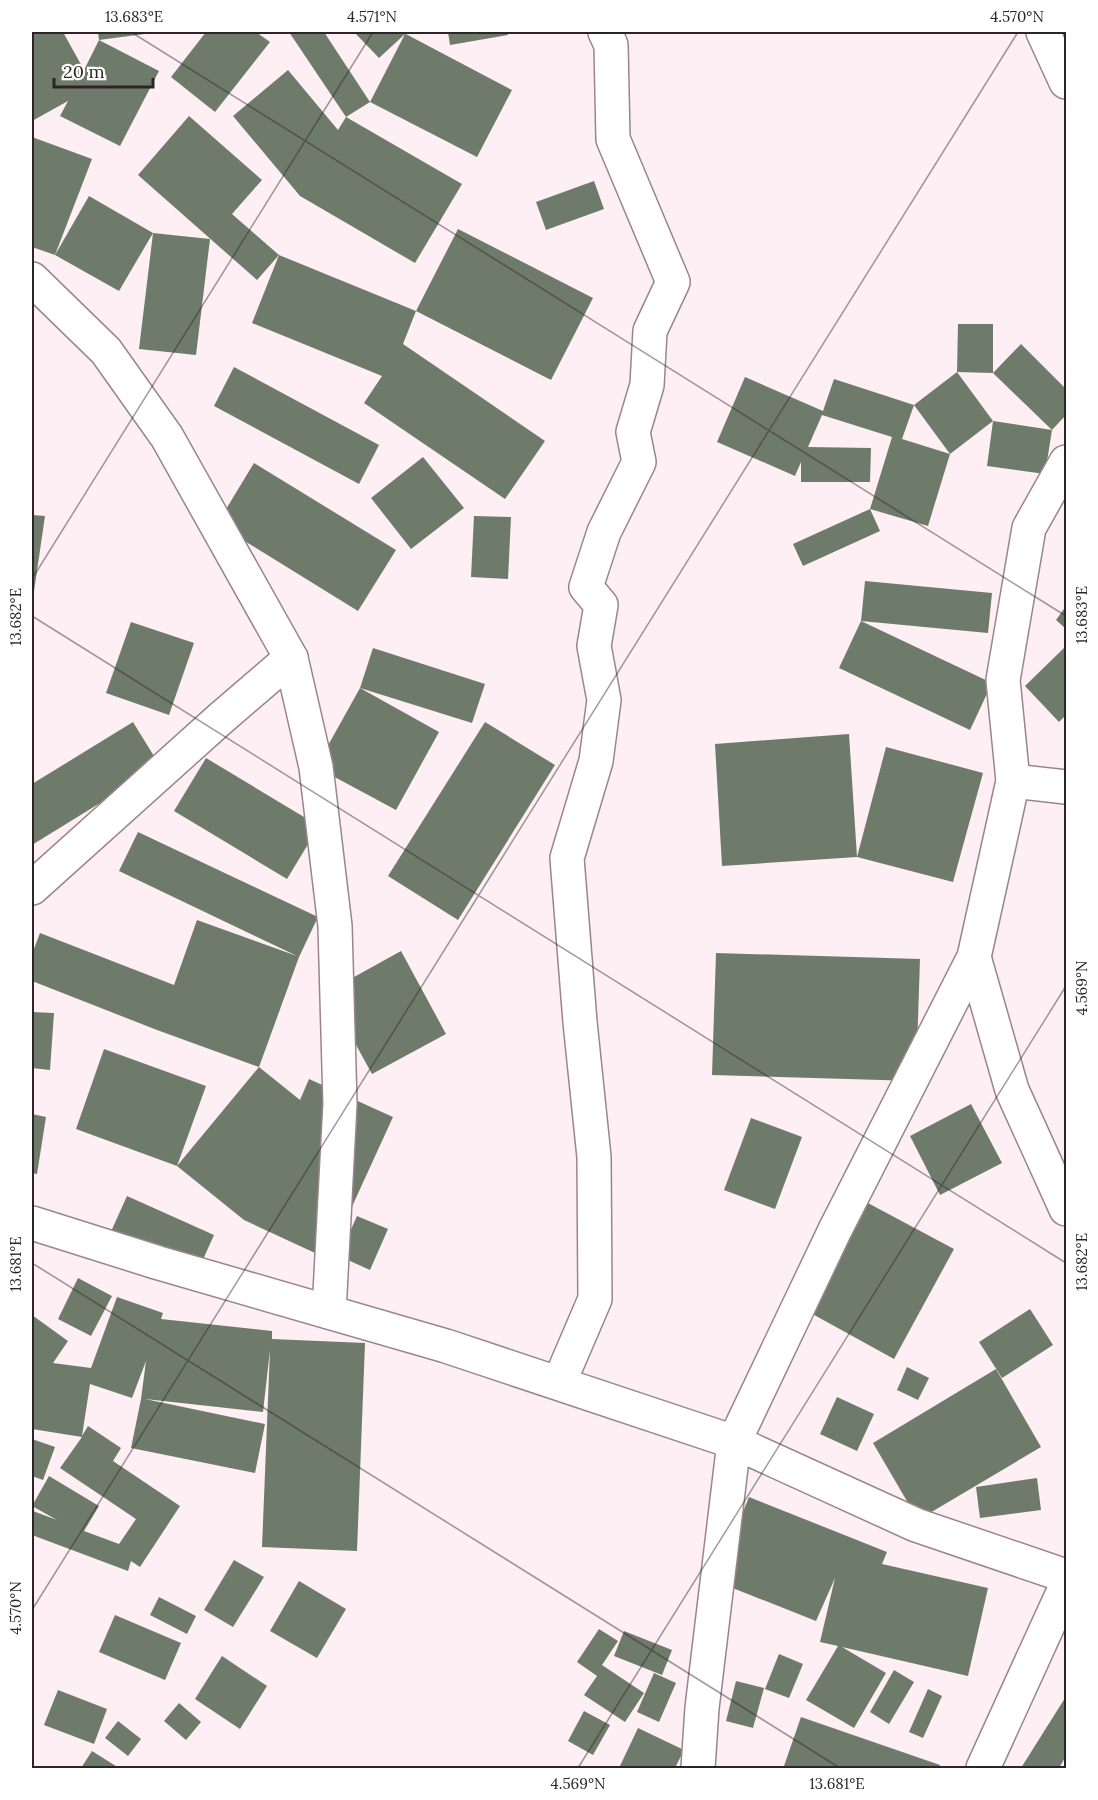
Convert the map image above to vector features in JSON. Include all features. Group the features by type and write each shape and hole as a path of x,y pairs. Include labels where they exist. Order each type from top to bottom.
{"street":[{"path":"559,1383 595,1299 594,1157 580,1022 567,858 596,761 604,700 594,646 601,605 586,587 604,532 639,462 633,432 647,385 650,332 673,282 613,139 611,45 605,32"},
{"path":"1043,32 1066,82"},
{"path":"32,279 106,351 167,436 291,658 316,766 335,926 340,1104 329,1312"},
{"path":"698,1768 702,1708 734,1442 835,1230 974,957 1014,781 1003,680 1029,528 1066,462"},
{"path":"32,888 291,658"},
{"path":"1014,781 1066,787"},
{"path":"974,957 1012,1090 1066,1209"},
{"path":"32,1223 159,1263 446,1346 734,1442 916,1525 1066,1576"},
{"path":"983,1768 1066,1586"}],"building":[{"path":"32,32 63,32 84,70 99,40 159,71 120,146 60,116 68,101 32,121"},
{"path":"98,32 152,32 152,33 99,40"},
{"path":"206,32 256,32 270,42 215,112 171,77"},
{"path":"289,32 324,32 370,102 346,117"},
{"path":"354,32 402,32 512,90 477,157 370,102 405,34 379,58"},
{"path":"448,32 507,32 508,35 450,45"},
{"path":"288,70 338,130 346,117 462,184 415,263 300,196 233,116"},
{"path":"189,116 262,180 232,214 279,255 257,280 138,175"},
{"path":"32,137 92,159 55,255 32,247"},
{"path":"594,181 604,209 546,230 536,202"},
{"path":"89,196 153,233 119,291 55,255"},
{"path":"458,229 593,298 551,380 416,311"},
{"path":"153,233 210,239 196,355 139,349"},
{"path":"279,255 416,311 403,344 545,441 505,499 364,403 382,376 252,323"},
{"path":"958,324 993,324 993,373 957,372"},
{"path":"1021,344 1066,389 1066,415 1052,430 993,373"},
{"path":"234,367 379,445 359,484 214,406"},
{"path":"957,372 993,421 950,454 914,405"},
{"path":"745,377 823,411 834,379 914,405 902,439 950,454 928,526 870,509 892,437 822,415 808,447 871,448 870,482 801,482 801,462 795,476 717,442"},
{"path":"993,421 1052,430 1045,474 987,466"},
{"path":"423,457 464,508 411,549 371,498"},
{"path":"254,463 396,550 358,611 217,524"},
{"path":"870,509 880,531 803,566 793,544"},
{"path":"32,515 45,516 33,598 32,598"},
{"path":"474,516 511,517 508,579 471,577"},
{"path":"865,581 992,593 988,633 861,621"},
{"path":"1066,606 1066,629 1056,620"},
{"path":"861,621 992,683 970,730 839,668"},
{"path":"131,622 194,643 169,715 106,693"},
{"path":"1066,646 1066,715 1059,722 1025,686"},
{"path":"373,648 485,684 472,723 360,688"},
{"path":"360,688 439,732 396,810 316,767"},
{"path":"133,722 160,766 32,845 32,784"},
{"path":"485,722 555,765 458,920 388,876"},
{"path":"849,734 857,857 722,866 715,744"},
{"path":"886,747 983,773 953,882 857,857"},
{"path":"206,758 319,826 287,879 174,811"},
{"path":"138,832 318,917 299,957 259,1067 32,981 32,954 40,933 174,985 197,920 297,956 119,871"},
{"path":"401,951 446,1034 372,1074 327,992"},
{"path":"716,953 920,959 916,1081 712,1075"},
{"path":"32,1012 54,1013 50,1070 32,1068"},
{"path":"104,1049 206,1086 177,1166 76,1129"},
{"path":"259,1067 300,1100 309,1079 393,1117 328,1259 244,1220 177,1166"},
{"path":"971,1104 1002,1163 940,1195 910,1136"},
{"path":"32,1114 46,1117 37,1174 32,1173"},
{"path":"751,1118 802,1137 775,1209 724,1190"},
{"path":"127,1196 214,1235 196,1275 109,1236"},
{"path":"866,1202 954,1249 894,1359 807,1311"},
{"path":"357,1216 388,1229 370,1270 339,1256"},
{"path":"78,1278 112,1296 91,1336 58,1319"},
{"path":"117,1297 163,1313 161,1319 272,1331 272,1339 365,1343 357,1551 262,1547 270,1350 263,1412 145,1399 265,1424 255,1473 131,1448 146,1361 132,1398 90,1384 82,1436 88,1426 121,1448 113,1461 180,1506 140,1567 131,1561 128,1571 32,1535 33,1511 57,1520 32,1506 49,1476 99,1506 84,1531 119,1544 136,1519 60,1468 82,1437 32,1429 32,1315 68,1341 53,1363 91,1368"},
{"path":"1030,1309 1053,1345 1002,1378 979,1342"},
{"path":"907,1367 929,1378 918,1400 897,1390"},
{"path":"996,1369 1041,1447 918,1520 873,1443"},
{"path":"837,1397 874,1414 857,1451 820,1434"},
{"path":"32,1439 55,1447 43,1480 32,1476"},
{"path":"1037,1478 1041,1510 980,1518 976,1487"},
{"path":"749,1497 887,1552 882,1564 988,1588 968,1676 842,1647 886,1673 854,1728 806,1700 838,1646 820,1642 835,1578 816,1621 715,1581"},
{"path":"234,1560 264,1577 233,1627 204,1610"},
{"path":"299,1581 346,1609 317,1658 270,1631"},
{"path":"159,1597 196,1616 187,1634 150,1615"},
{"path":"115,1615 181,1643 165,1680 99,1652"},
{"path":"599,1629 618,1641 602,1665 644,1693 625,1722 584,1695 597,1676 577,1662"},
{"path":"624,1631 672,1650 662,1675 614,1656"},
{"path":"779,1654 803,1664 789,1698 765,1689"},
{"path":"222,1656 267,1686 240,1729 195,1699"},
{"path":"894,1670 914,1682 889,1724 870,1712"},
{"path":"654,1673 676,1683 659,1722 637,1712"},
{"path":"736,1681 764,1688 753,1728 726,1721"},
{"path":"928,1689 942,1696 923,1738 909,1732"},
{"path":"58,1690 107,1709 94,1744 44,1725"},
{"path":"1065,1698 1066,1756 1059,1768 1021,1768"},
{"path":"179,1703 201,1722 186,1740 164,1721"},
{"path":"584,1711 610,1725 593,1755 568,1741"},
{"path":"801,1717 940,1765 939,1768 791,1768 784,1766"},
{"path":"118,1721 141,1739 128,1756 105,1738"},
{"path":"638,1728 684,1750 675,1768 619,1768"},
{"path":"92,1751 119,1768 81,1768"}]}
